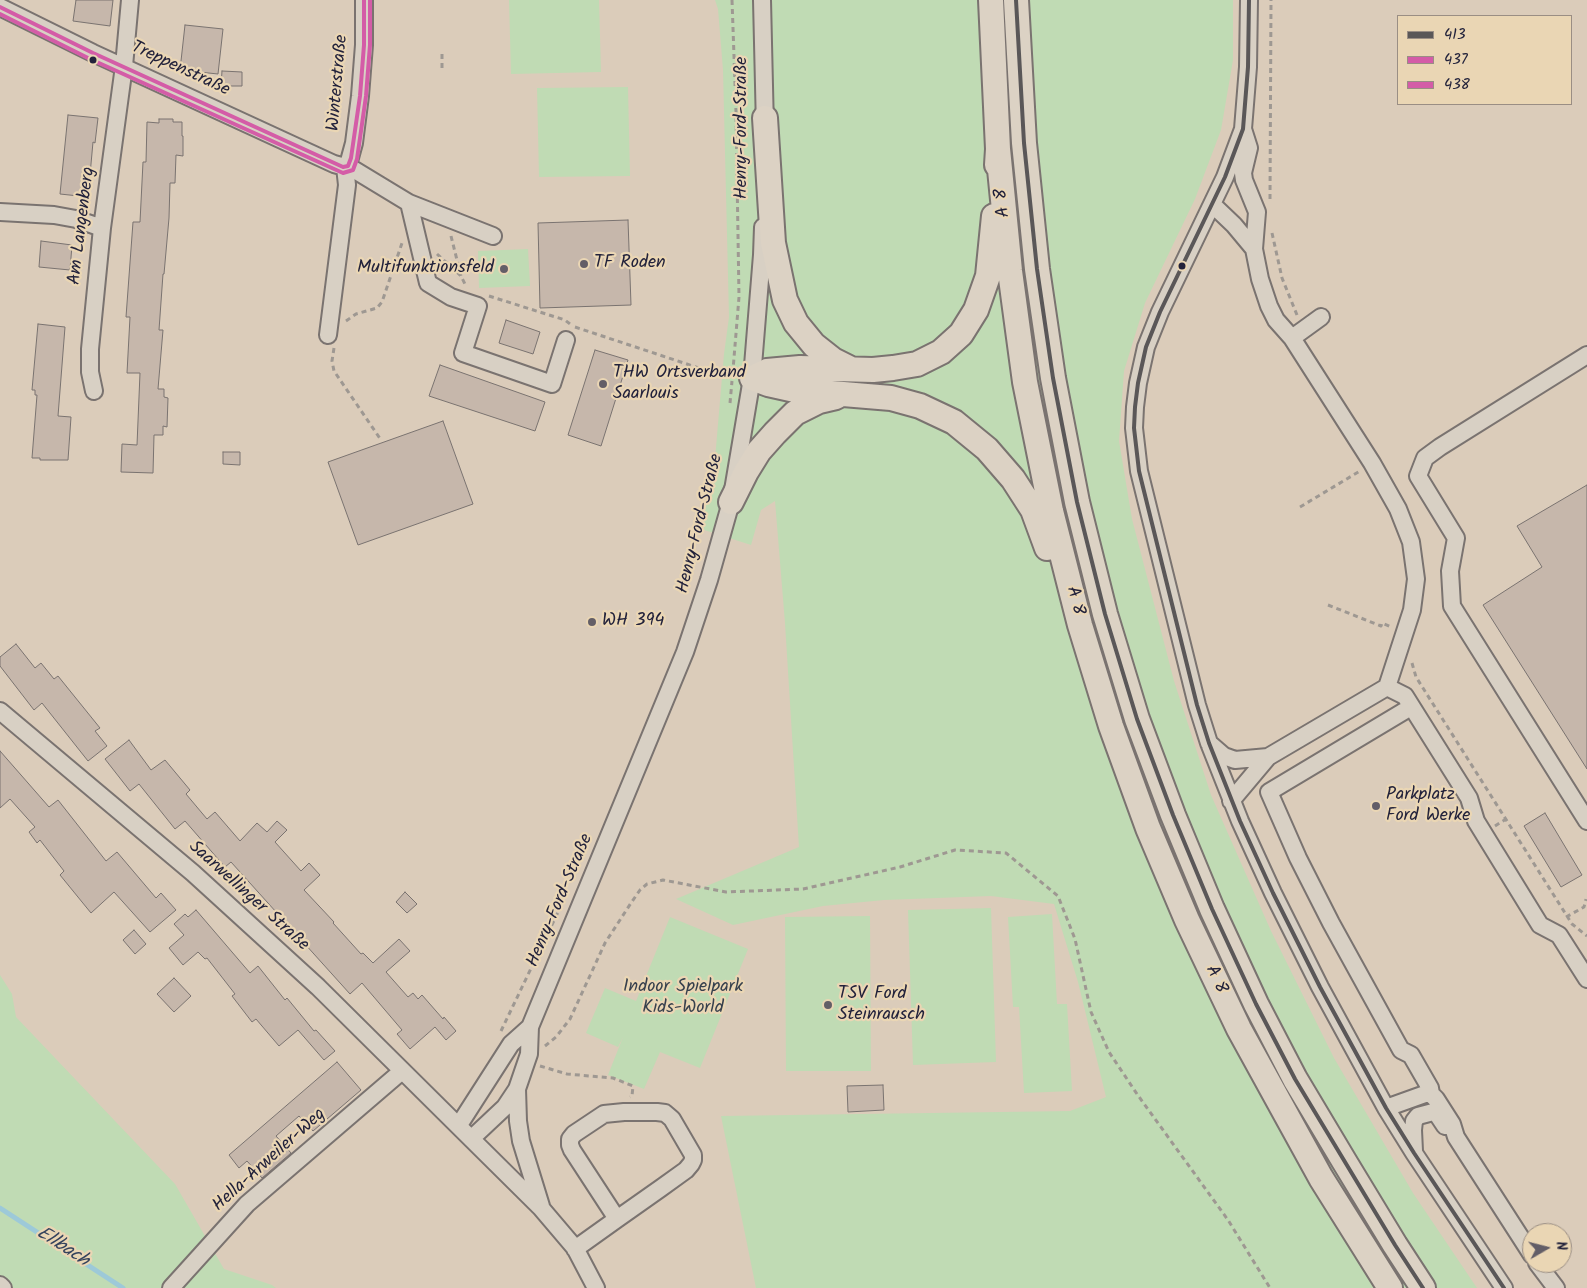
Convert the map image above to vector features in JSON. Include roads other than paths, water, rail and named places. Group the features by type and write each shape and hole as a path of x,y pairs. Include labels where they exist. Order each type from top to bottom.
{"highway":[{"name":"A 8","path":"990,0 998,149 1010,271 1025,382 1051,511 1080,625 1111,726 1148,828 1187,920 1238,1029 1321,1178 1390,1288"},
{"name":"A 8","path":"1016,0 1024,143 1037,269 1053,378 1077,502 1105,614 1137,719 1173,815 1212,909 1256,1004 1295,1078 1339,1153 1394,1245 1423,1288"},
{"path":"765,118 773,243 785,300 796,324 814,345 833,360 851,369"},
{"path":"742,376 767,371 800,368 873,370 917,364 942,352 961,334 976,310 988,276 994,229 998,149"},
{"path":"742,376 795,390 891,398 920,406 954,422 988,448 1013,479 1032,510 1080,625"},
{"path":"731,502 759,451 795,413 819,401 847,394"}],"street":[{"name":"Am Langenberg","path":"94,391 90,372 90,349 102,228 124,66 130,0"},
{"name":"Winterstraße","path":"331,339 347,185 346,166 354,143 360,96 364,45 364,0"},
{"name":"Henry-Ford-Straße","path":"472,1138 505,1107 517,1089 528,1058 530,1027 685,652 709,580 731,502 742,376 762,255 765,118 762,0"},
{"path":"1249,0 1248,67 1243,129 1225,177 1152,332 1138,383 1134,428 1139,471 1197,705 1231,801 1273,894 1320,987 1386,1108 1504,1288"},
{"name":"Treppenstraße","path":"0,6 93,53 334,164 346,166 410,208 440,215 493,236"},
{"path":"1231,801 1268,757 1386,687 1415,599 1416,579 1415,561 1402,518 1372,463 1292,338 1276,320 1269,306 1260,279 1254,249 1257,212 1244,180 1243,173 1249,148 1243,129"},
{"path":"1212,204 1234,225 1254,249"},
{"path":"410,208 428,283 451,297 478,306 463,354 552,384 566,340"},
{"path":"0,212 54,215 76,219 102,228"},
{"path":"1292,338 1321,317"},
{"path":"1587,355 1440,447 1425,458 1418,476 1456,538 1450,571 1452,606 1587,821"},
{"path":"1386,687 1405,696 1469,798 1476,821 1540,925 1559,935 1587,979"},
{"path":"1411,707 1270,792 1302,866 1331,923 1401,1050 1411,1055 1430,1088 1431,1094 1452,1124 1456,1137"},
{"name":"Saarwellinger Straße","path":"0,711 193,873 318,987 541,1208 575,1249 596,1288"},
{"path":"1209,743 1224,756 1235,760 1268,757"},
{"name":"Henry-Ford-Straße","path":"459,1125 511,1044 530,1027"},
{"name":"Hella-Arweiler-Weg","path":"171,1288 247,1204 402,1071"},
{"path":"517,1089 521,1141 541,1208"},
{"path":"1386,1108 1417,1096 1431,1094"},
{"path":"575,1249 686,1170 693,1160 694,1155 675,1124 664,1113 624,1112 604,1114 574,1134 570,1139 572,1150 617,1219"},
{"path":"1414,1153 1414,1121 1418,1116 1426,1112 1437,1114 1445,1127 1456,1137 1522,1239"},
{"path":"1545,1273 1556,1288"},
{"path":"0,1285 3,1288"}],"waterway":[{"name":"Ellbach","path":"0,1208 123,1288"}],"place":[{"name":"TF Roden","path":"584,264"},
{"name":"Multifunktionsfeld","path":"504,269"},
{"name":"THW Ortsverband Saarlouis","path":"603,384"},
{"name":"WH 394","path":"592,622"},
{"name":"Parkplatz Ford Werke","path":"1376,806"},
{"name":"TSV Ford Steinrausch","path":"828,1005"}],"park label":[{"name":"Indoor Spielpark Kids-World","path":"683,998"}]}
